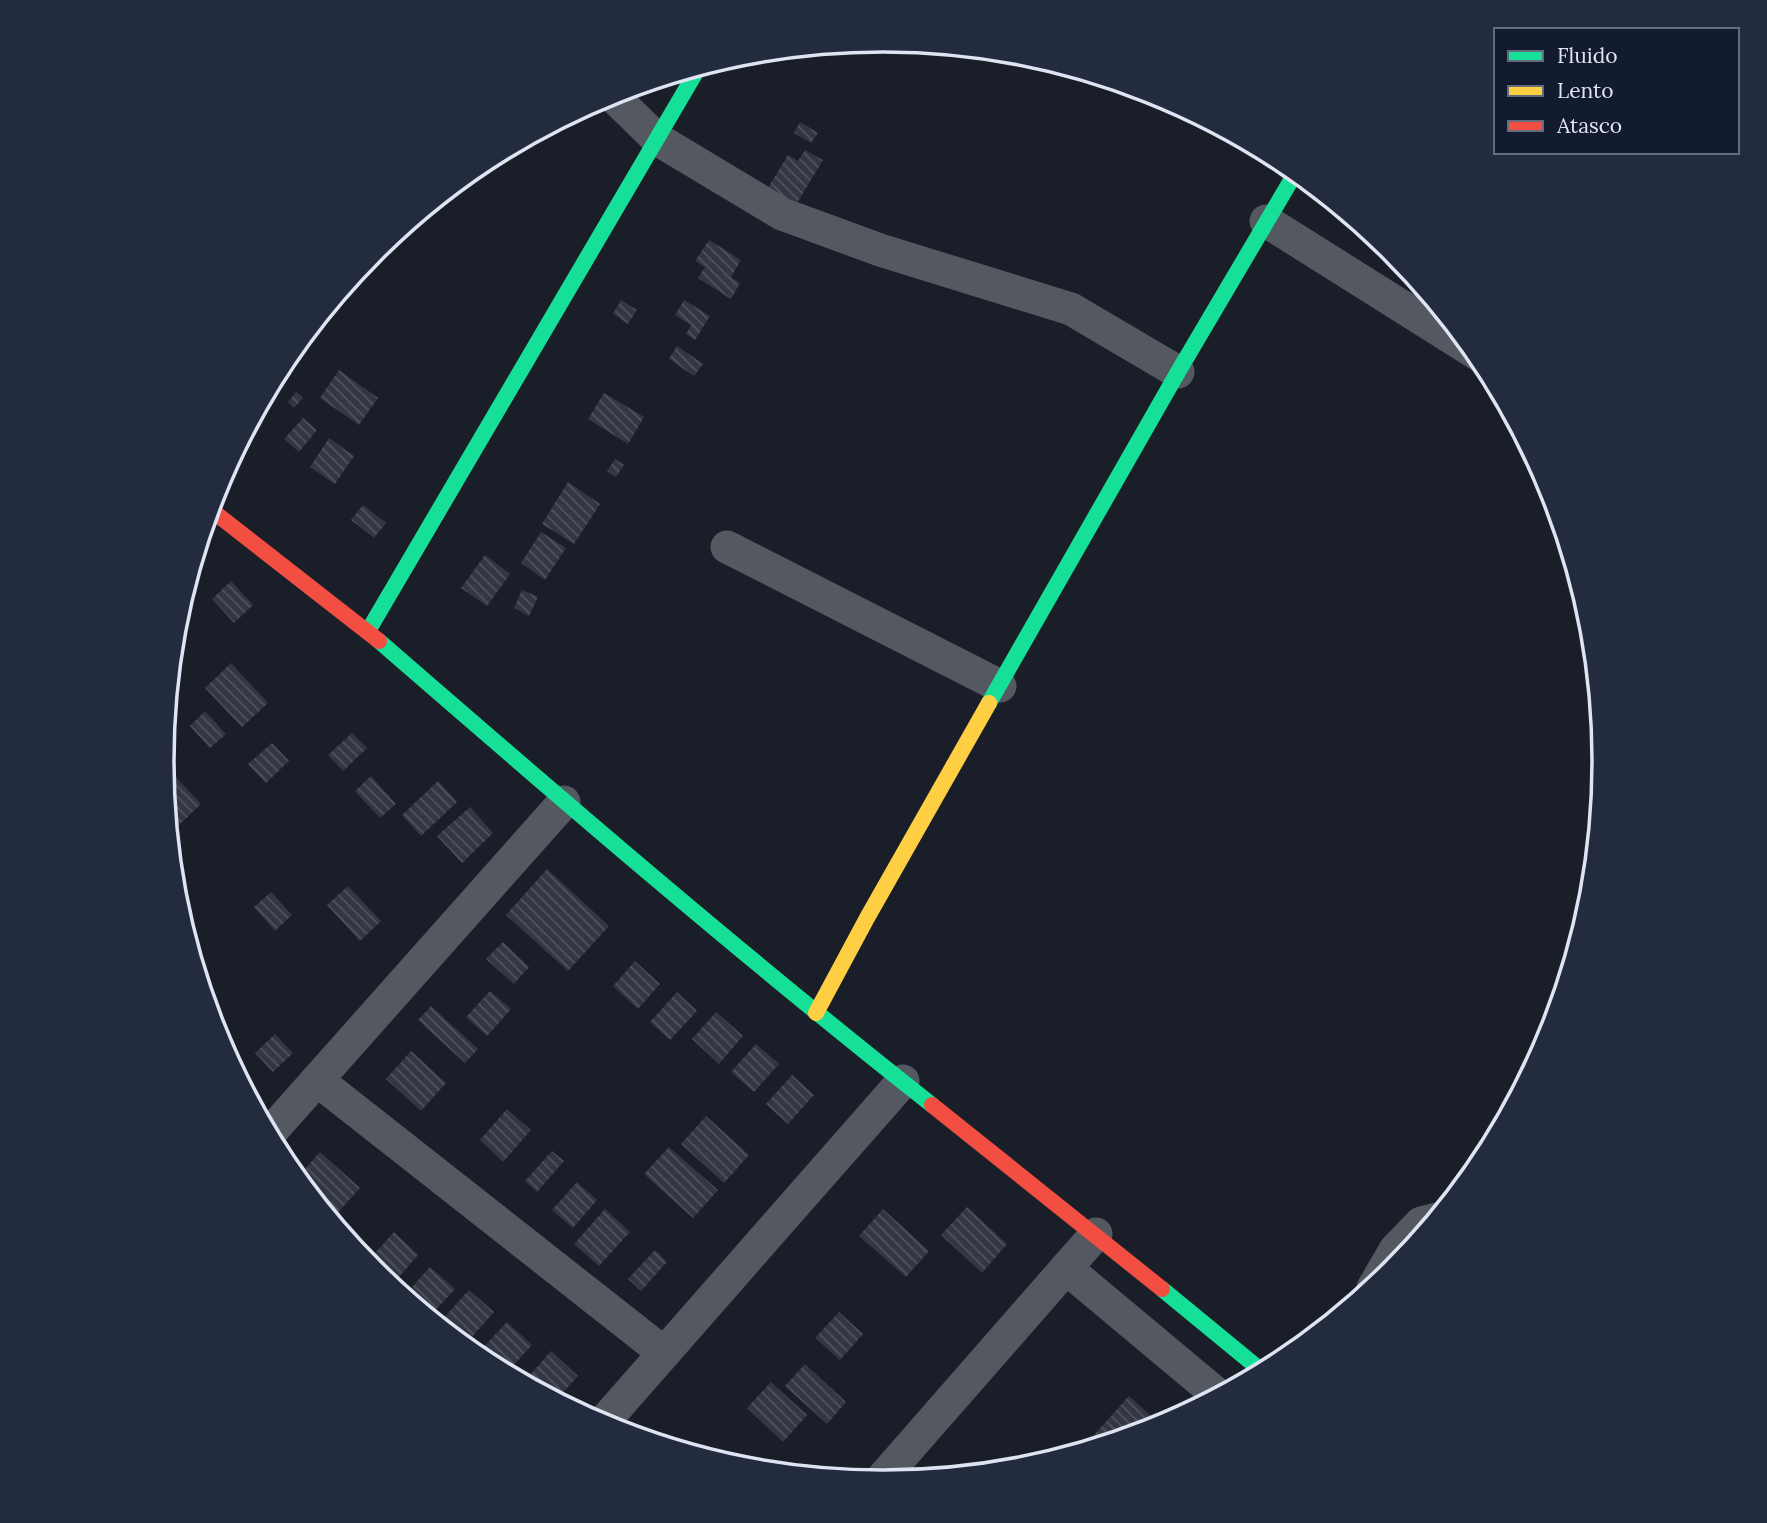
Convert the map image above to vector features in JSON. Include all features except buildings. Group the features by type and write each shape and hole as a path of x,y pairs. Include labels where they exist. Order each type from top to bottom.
{"street":[{"path":"368,631 692,79"},
{"path":"620,103 657,139 782,214 880,250 1070,309 1178,372"},
{"path":"816,1013 867,918 1178,372 1290,181"},
{"path":"1265,221 1452,338"},
{"path":"219,516 368,631 564,803 816,1013 1096,1234 1255,1365"},
{"path":"727,547 1000,686"},
{"path":"276,1126 564,803"},
{"path":"317,1080 664,1353"},
{"path":"609,1415 903,1080"},
{"path":"1391,1256 1422,1223"},
{"path":"890,1470 1096,1234"},
{"path":"1066,1268 1211,1390"}],"traffic: fast":[{"path":"368,631 692,79"},
{"path":"989,703 1290,182"},
{"path":"379,641 722,934 932,1105"},
{"path":"1162,1289 1255,1365"}],"traffic: slow":[{"path":"816,1013 989,703"}],"traffic: jam":[{"path":"219,516 379,641"},
{"path":"932,1105 1162,1289"}]}
